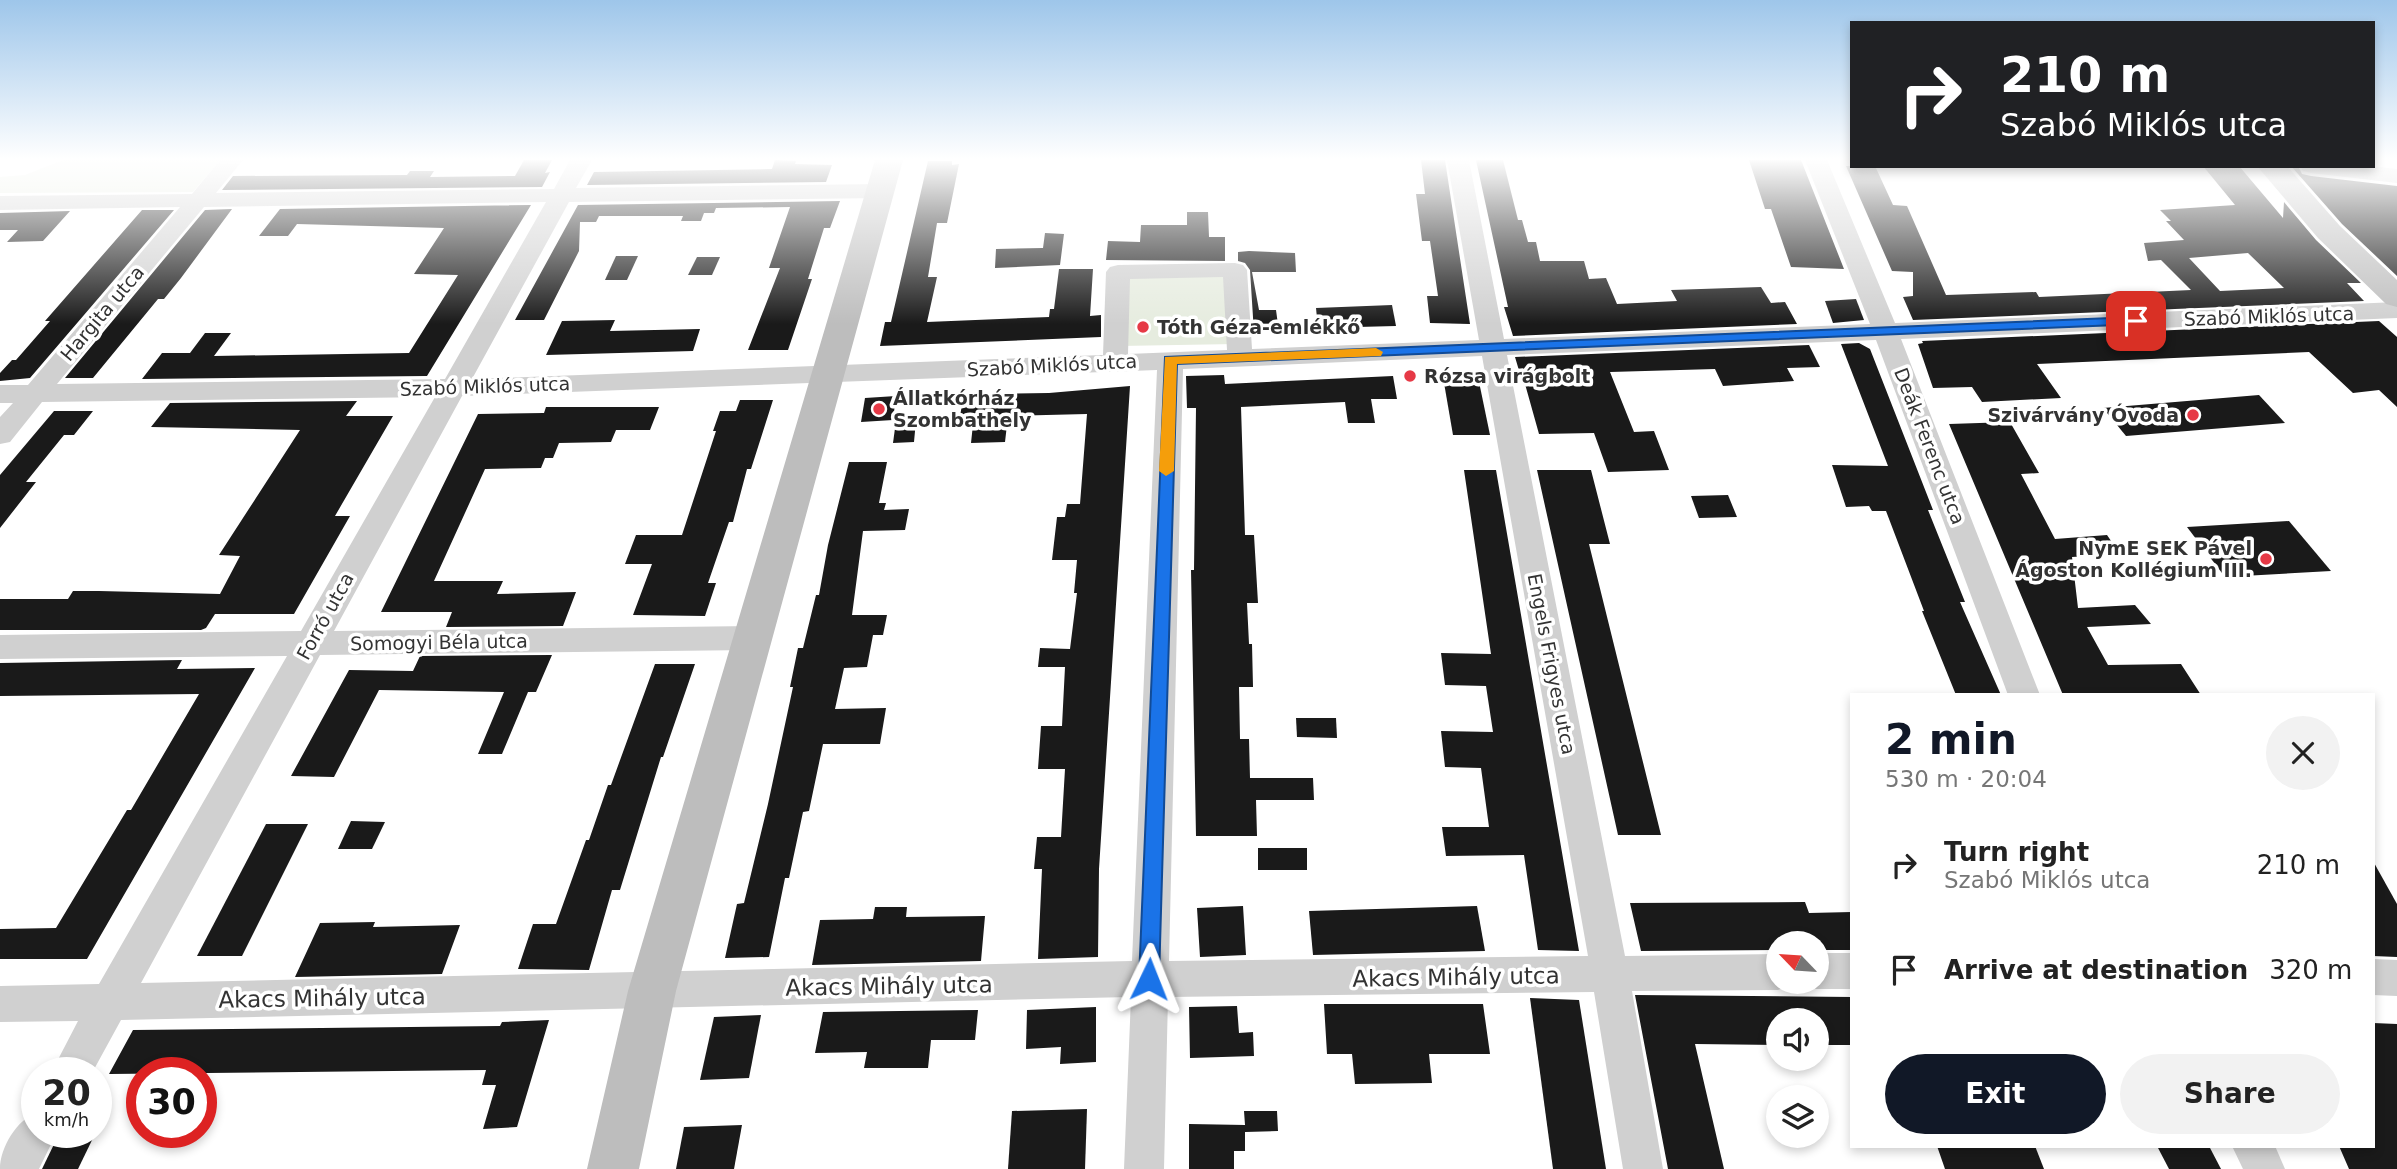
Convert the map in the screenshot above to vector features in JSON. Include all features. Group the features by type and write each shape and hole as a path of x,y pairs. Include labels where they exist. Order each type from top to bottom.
{"street":[{"name":"Hargita utca","path":"0,435 186,215"},
{"name":"Forró utca","path":"79,1057 550,215"},
{"path":"613,1169 652,991 825,375 873,215"},
{"name":"Engels Frigyes utca","path":"1468,215 1610,975 1643,1169"},
{"name":"Deák Ferenc utca","path":"1838,215 1886,332 2023,693"},
{"path":"2314,215 2397,297"},
{"path":"1115,362 1118,272 1235,270 1240,357"},
{"name":"Szabó Miklós utca","path":"0,394 454,388 825,375 2397,310"},
{"path":"1144,1169 1170,360"},
{"name":"Somogyi Béla utca","path":"0,647 753,638"},
{"path":"1829,971 1850,971"},
{"name":"Akacs Mihály utca","path":"0,1004 1149,979 1766,972"},
{"path":"2375,977 2397,978"},
{"path":"16,1169 28,1148"},
{"path":"2253,1148 2265,1169"}],"shaded area":[{"path":"1231,271 1236,344 1119,346 1120,274"}],"building":[{"path":"0,215 67,215 43,241 7,242 18,230 0,230"},
{"path":"138,215 170,215 30,378 0,381 0,373 12,360 16,360 50,321 45,321"},
{"path":"201,215 228,215 164,299 158,299 93,378 65,378"},
{"path":"276,215 525,215 427,376 142,379 162,353 190,353 205,333 231,333 214,356 409,353 458,275 414,274 444,228 297,224 288,236 259,236"},
{"path":"573,215 703,215 701,221 681,221 683,216 599,216 596,222 580,222 579,251 544,320 515,320"},
{"path":"787,215 835,215 830,228 824,228 808,279 812,279 788,350 748,350 780,268 769,268"},
{"path":"916,215 949,215 947,223 937,223 928,277 937,277 927,322 1049,317 1050,309 1054,309 1059,269 1093,269 1090,316 1101,315 1101,337 880,346 885,322 891,322"},
{"path":"1187,215 1208,215 1209,237 1225,237 1225,261 1106,260 1108,241 1140,242 1141,225 1187,225"},
{"path":"1419,215 1453,215 1470,324 1430,323 1427,296 1438,296 1430,241 1422,241"},
{"path":"1488,215 1517,215 1518,220 1522,220 1528,242 1536,242 1540,261 1584,261 1589,279 1606,278 1617,304 1677,301 1671,290 1761,287 1771,303 1785,302 1797,324 1513,336 1504,307 1508,307"},
{"path":"1773,215 1823,215 1844,269 1791,267"},
{"path":"1867,215 1911,215 1946,295 2036,292 2039,297 2191,290 2161,260 2148,261 2144,243 2184,240 2166,221 2171,221 2165,215 2280,215 2283,218 2283,215 2295,215 2316,240 2361,283 2347,283 2364,301 1913,320 1903,297 1913,296 1913,272 1892,271","holes":["2248,253 2284,288 2220,291 2189,258"]},
{"path":"2334,215 2397,215 2397,276"},
{"path":"1045,233 1064,234 1060,265 995,268 996,249 1043,248"},
{"path":"1238,252 1295,253 1296,272 1252,272 1259,310 1276,310 1279,332 1254,333 1250,270 1245,263 1238,261"},
{"path":"616,256 638,256 627,280 605,280"},
{"path":"697,257 720,257 712,275 688,275"},
{"path":"1856,299 1864,320 1833,323 1825,301"},
{"path":"1392,305 1396,326 1318,328 1316,308"},
{"path":"615,320 610,331 700,329 693,351 546,355 562,321"},
{"path":"2379,321 2397,337 2397,407 2379,390 2353,393 2309,352 2037,364 2061,398 1982,402 1972,387 1933,388 1918,344 1923,343 1922,341"},
{"path":"1859,343 1870,349 1933,510 1928,510 1965,602 1960,602 2000,693 1955,693 1886,511 1872,511 1869,506 1846,507 1832,465 1888,466 1841,344"},
{"path":"1809,345 1820,367 1787,368 1794,381 1723,386 1715,369 1610,372 1634,432 1654,431 1669,470 1608,472 1594,433 1539,434 1515,357"},
{"path":"1224,375 1225,384 1393,376 1397,399 1371,399 1375,423 1348,423 1345,402 1241,407 1245,535 1254,535 1258,603 1247,603 1253,687 1239,687 1240,739 1249,739 1250,778 1313,778 1314,800 1256,800 1257,836 1196,836 1191,570 1194,570 1196,408 1187,408 1186,376"},
{"path":"1443,377 1478,377 1490,435 1453,435"},
{"path":"1130,386 1099,869 1098,957 1038,959 1042,869 1034,869 1037,837 1061,837 1065,769 1038,769 1041,726 1062,726 1065,667 1038,667 1040,648 1070,649 1077,593 1074,593 1077,560 1052,560 1057,517 1065,517 1067,504 1080,504 1087,414 1008,416 1005,442 971,443 974,415 960,416 964,394 1049,393"},
{"name":"Szivárvány Óvoda","path":"2259,395 2285,423 2126,436 2103,408"},
{"name":"Állatkórház Szombathely","path":"896,396 893,420 861,422 865,398"},
{"path":"740,400 773,400 751,469 747,469 733,522 729,522 708,583 716,583 705,616 633,615 652,564 625,564 636,535 682,535 720,411 736,411"},
{"path":"357,401 346,416 393,416 335,516 350,516 294,614 215,614 206,628 201,630 0,630 0,599 68,599 73,591 220,594 240,556 219,555 300,430 151,427 170,403"},
{"path":"546,407 659,407 650,430 616,430 611,442 559,443 553,458 545,458 541,468 485,469 434,581 503,581 497,594 576,592 563,626 446,627 452,612 381,612 478,414 544,413"},
{"path":"54,411 93,411 74,435 64,435 26,482 36,482 0,528 0,475"},
{"path":"916,420 914,442 893,443 896,421"},
{"path":"2010,422 2039,473 2021,474 2055,539 2107,535 2120,554 2072,557 2078,608 2135,605 2151,624 2087,627 2108,665 2181,664 2200,693 2062,693 1949,424"},
{"path":"849,462 887,462 879,503 886,503 884,510 909,509 905,530 863,531 852,615 887,615 883,635 873,635 867,667 844,668 835,709 886,708 880,744 823,744 809,811 803,812 789,878 785,878 769,957 725,958 737,904 744,903 793,687 790,687 798,648 803,648 816,595 819,595 828,545"},
{"path":"1464,470 1496,470 1579,951 1538,950 1524,855 1446,856 1442,827 1489,827 1481,768 1445,767 1441,731 1493,732 1486,686 1445,685 1441,653 1491,654"},
{"path":"1537,470 1591,470 1610,544 1589,544 1661,835 1618,835"},
{"path":"1728,495 1737,517 1699,518 1691,496"},
{"name":"NymE SEK Pável Ágoston Kollégium III.","path":"2289,521 2331,571 2225,577 2187,527"},
{"path":"552,655 536,692 528,692 502,754 478,754 504,692 379,690 334,777 291,776 349,670 413,671 420,656"},
{"path":"182,660 177,669 255,668 87,959 0,959 0,929 56,928 127,810 131,810 199,694 0,696 0,663"},
{"path":"655,664 695,664 661,757 620,890 612,890 589,970 518,969 533,924 556,924"},
{"path":"1296,718 1336,718 1337,738 1297,737"},
{"path":"351,821 385,822 372,849 338,849"},
{"path":"266,824 308,824 242,956 197,956"},
{"path":"1258,848 1307,848 1307,870 1258,870"},
{"path":"2375,865 2397,904 2397,957 2375,956"},
{"path":"1805,902 1809,913 1850,912 1850,950 1829,950 1829,931 1766,931 1766,950 1641,951 1630,903"},
{"path":"1243,906 1246,955 1200,957 1197,908"},
{"path":"1477,906 1485,951 1313,955 1309,911"},
{"path":"875,907 907,907 906,917 985,916 981,961 812,965 820,920 873,919"},
{"path":"375,922 373,927 460,925 442,974 295,977 320,923"},
{"path":"1635,995 1850,997 1850,1045 1829,1045 1829,1008 1766,1008 1766,1045 1695,1044 1724,1169 1668,1169"},
{"path":"1530,998 1579,1000 1606,1169 1553,1169"},
{"path":"1324,1004 1483,1004 1490,1054 1429,1054 1432,1083 1355,1084 1352,1054 1327,1054"},
{"path":"1237,1006 1239,1033 1253,1032 1254,1056 1190,1058 1189,1007"},
{"path":"1096,1007 1096,1062 1060,1064 1061,1047 1026,1049 1027,1010"},
{"path":"978,1010 975,1040 931,1040 928,1068 864,1068 867,1052 815,1053 823,1012"},
{"path":"761,1015 749,1078 700,1080 714,1017"},
{"path":"549,1020 517,1127 483,1129 496,1085 482,1085 486,1070 217,1073 217,1057 126,1057 126,1074 112,1074 112,1068 133,1030 500,1026 502,1022"},
{"path":"2375,1023 2397,1024 2397,1169 2349,1169 2340,1148 2375,1148"},
{"path":"1087,1109 1085,1169 1008,1169 1012,1111"},
{"path":"1244,1111 1277,1111 1278,1131 1245,1132 1245,1151 1234,1151 1234,1169 1189,1169 1189,1124 1245,1125"},
{"path":"742,1125 734,1169 676,1169 684,1127"},
{"path":"52,1148 88,1148 78,1169 42,1169"},
{"path":"1938,1148 2036,1148 2044,1169 1945,1169"},
{"path":"2158,1148 2210,1148 2221,1169 2169,1169"}],"slow traffic":[{"path":"1166,471 1170,360 1376,352"}],"place":[{"name":"Tóth Géza-emlékkő","path":"1143,327"},
{"name":"Rózsa virágbolt","path":"1410,376"},
{"name":"Állatkórház Szombathely","path":"879,409"},
{"name":"Szivárvány Óvoda","path":"2193,415"},
{"name":"NymE SEK Pável Ágoston Kollégium III.","path":"2266,559"}],"route":[{"path":"1149,979 1170,360 1521,348 2136,321"}]}
